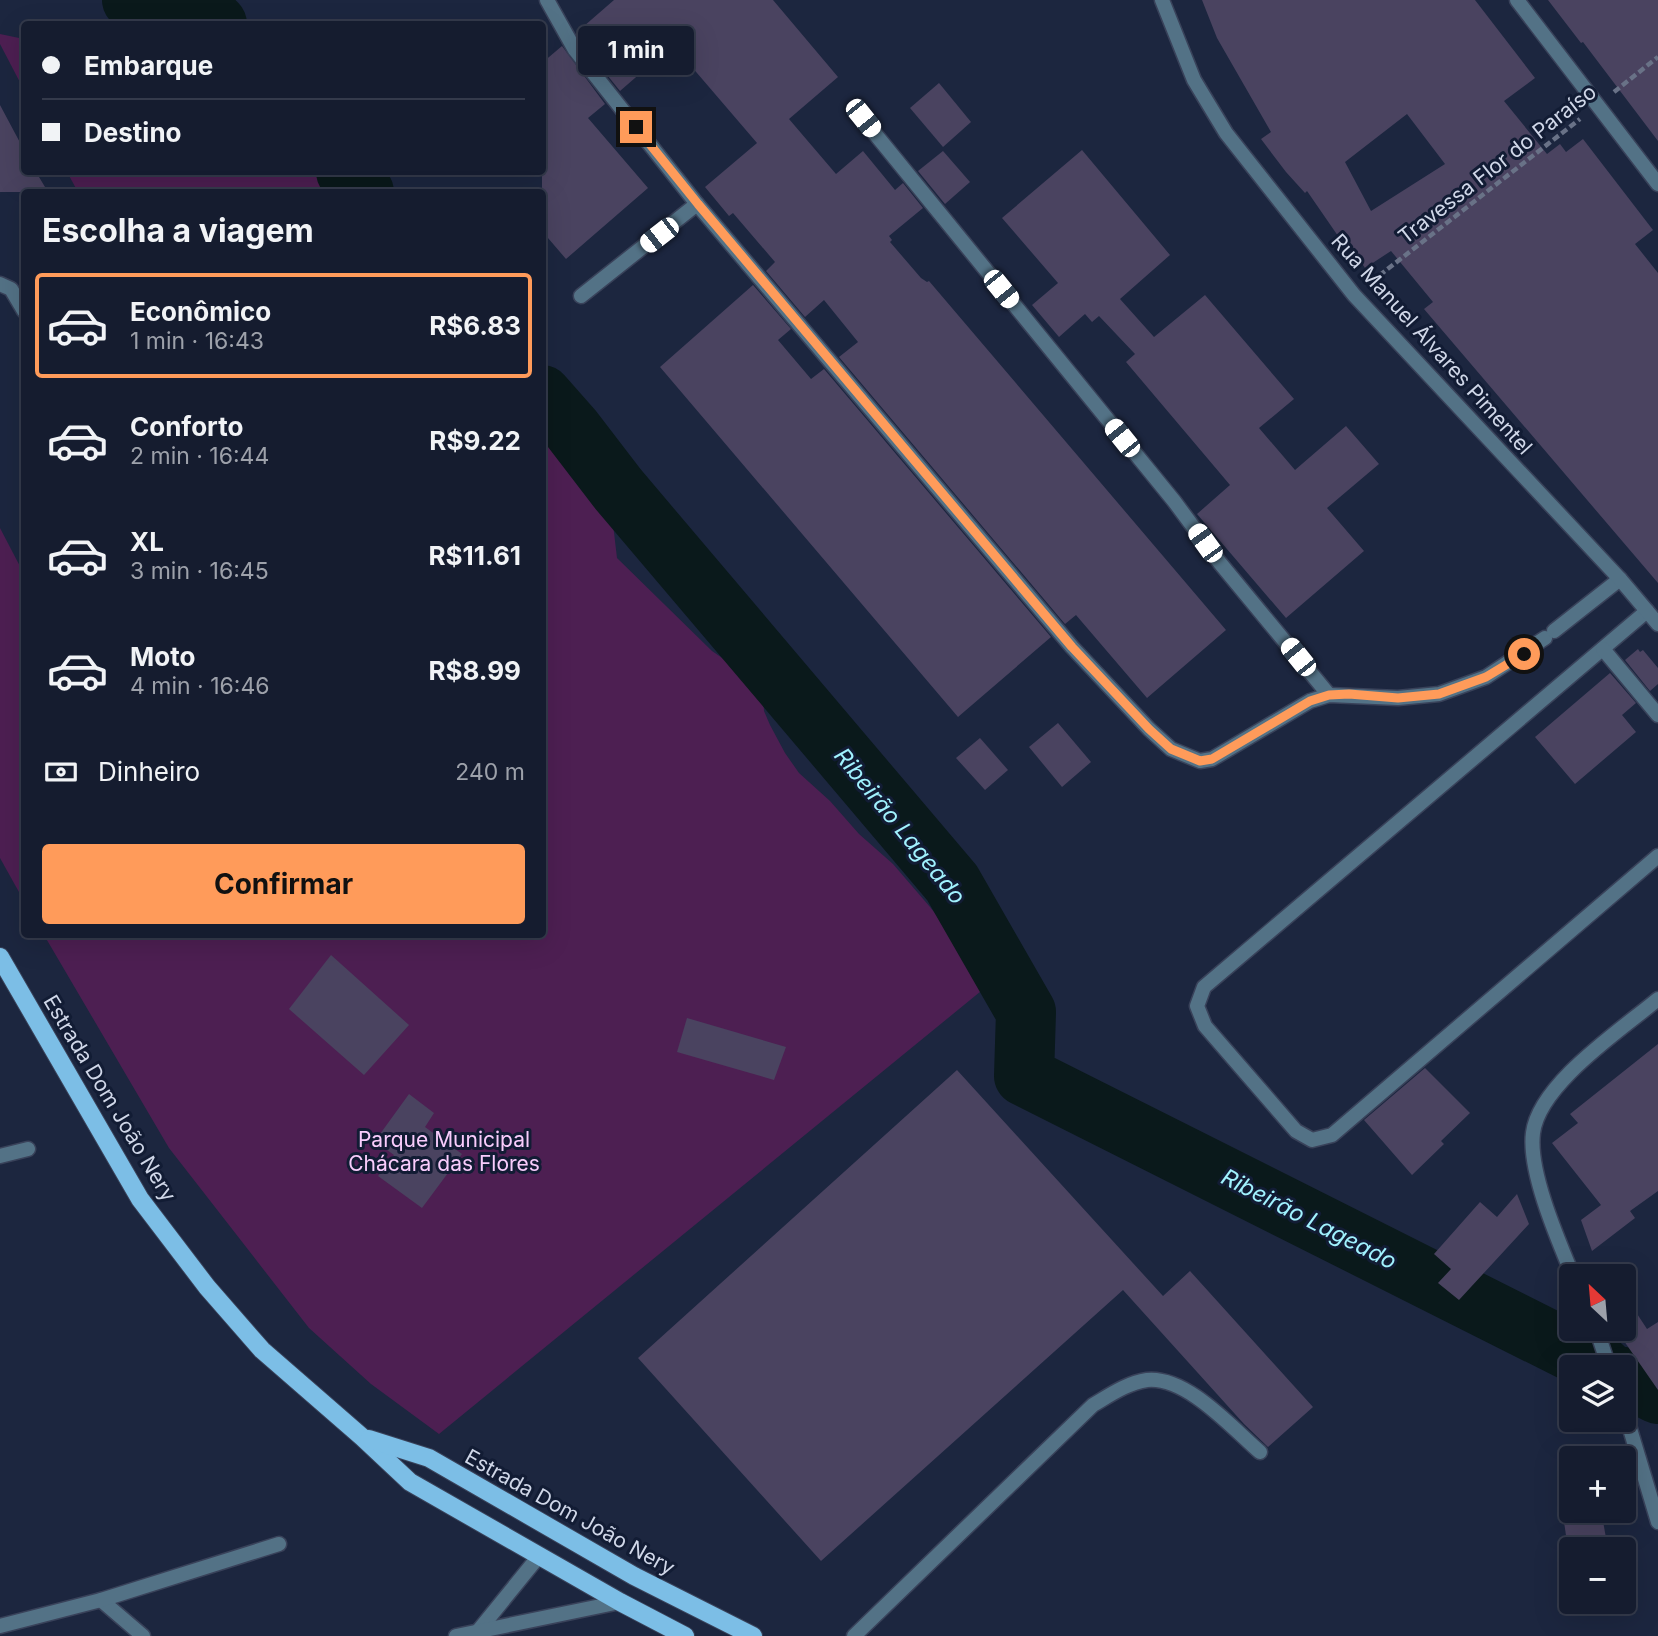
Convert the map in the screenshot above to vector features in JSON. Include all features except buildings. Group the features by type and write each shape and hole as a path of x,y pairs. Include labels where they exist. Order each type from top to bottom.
{"main road":[{"name":"Estrada Dom João Nery","path":"0,957 140,1199 207,1287 262,1350 410,1482 685,1636"},
{"name":"Estrada Dom João Nery","path":"362,1437 429,1458 634,1576 753,1636"}],"street":[{"path":"547,0 575,50 698,204 1072,647 1171,749 1200,761 1212,759 1310,701 1329,695 1398,698 1439,694 1486,677 1550,635 1620,579"},
{"name":"Rua Manuel Álvares Pimentel","path":"1162,0 1194,80 1226,133 1354,295 1620,579 1658,624"},
{"path":"1517,0 1658,184"},
{"path":"863,118 1174,501 1220,564 1329,695"},
{"path":"581,296 698,204"},
{"path":"0,284 11,289 21,306"},
{"path":"1647,611 1204,987 1197,1006 1205,1026 1296,1130 1312,1140 1332,1135 1658,856"},
{"path":"1603,649 1658,715"},
{"path":"1568,1264 1543,1197 1535,1164 1533,1133 1542,1105 1565,1077 1658,999"},
{"path":"0,1156 28,1149"},
{"path":"853,1636 1093,1405 1122,1387 1147,1380 1169,1381 1194,1396 1260,1452"},
{"path":"1631,1432 1658,1522"},
{"path":"0,1626 101,1600 279,1544"},
{"path":"478,1630 540,1556"},
{"path":"101,1600 143,1636"},
{"path":"456,1636 620,1602"}],"path":[{"name":"Travessa Flor do Paraíso","path":"1354,295 1658,57"}],"green space":[{"path":"0,34 21,38 21,84 0,44"},
{"path":"69,175 330,175 340,189 76,189"},
{"name":"Parque Municipal Chácara das Flores","path":"546,413 564,423 590,471 618,491 618,506 613,524 617,558 712,651 747,675 763,697 764,711 770,725 799,773 893,864 964,949 986,987 439,1434 371,1384 309,1328 169,1148 46,938 546,938"},
{"path":"0,528 21,568 21,896 0,858"}],"waterway":[{"name":"Ribeirão Lageado","path":"132,0 214,21"},
{"name":"Ribeirão Lageado","path":"349,175 361,189"},
{"name":"Ribeirão Lageado","path":"546,400 618,489 952,883 1026,1012 1024,1076 1579,1355"},
{"name":"Ribeirão Lageado","path":"1636,1383 1658,1394"}],"route":[{"path":"636,127 1072,647 1171,749 1200,761 1212,759 1310,701 1329,695 1398,698 1439,694 1486,677 1524,654"}]}
